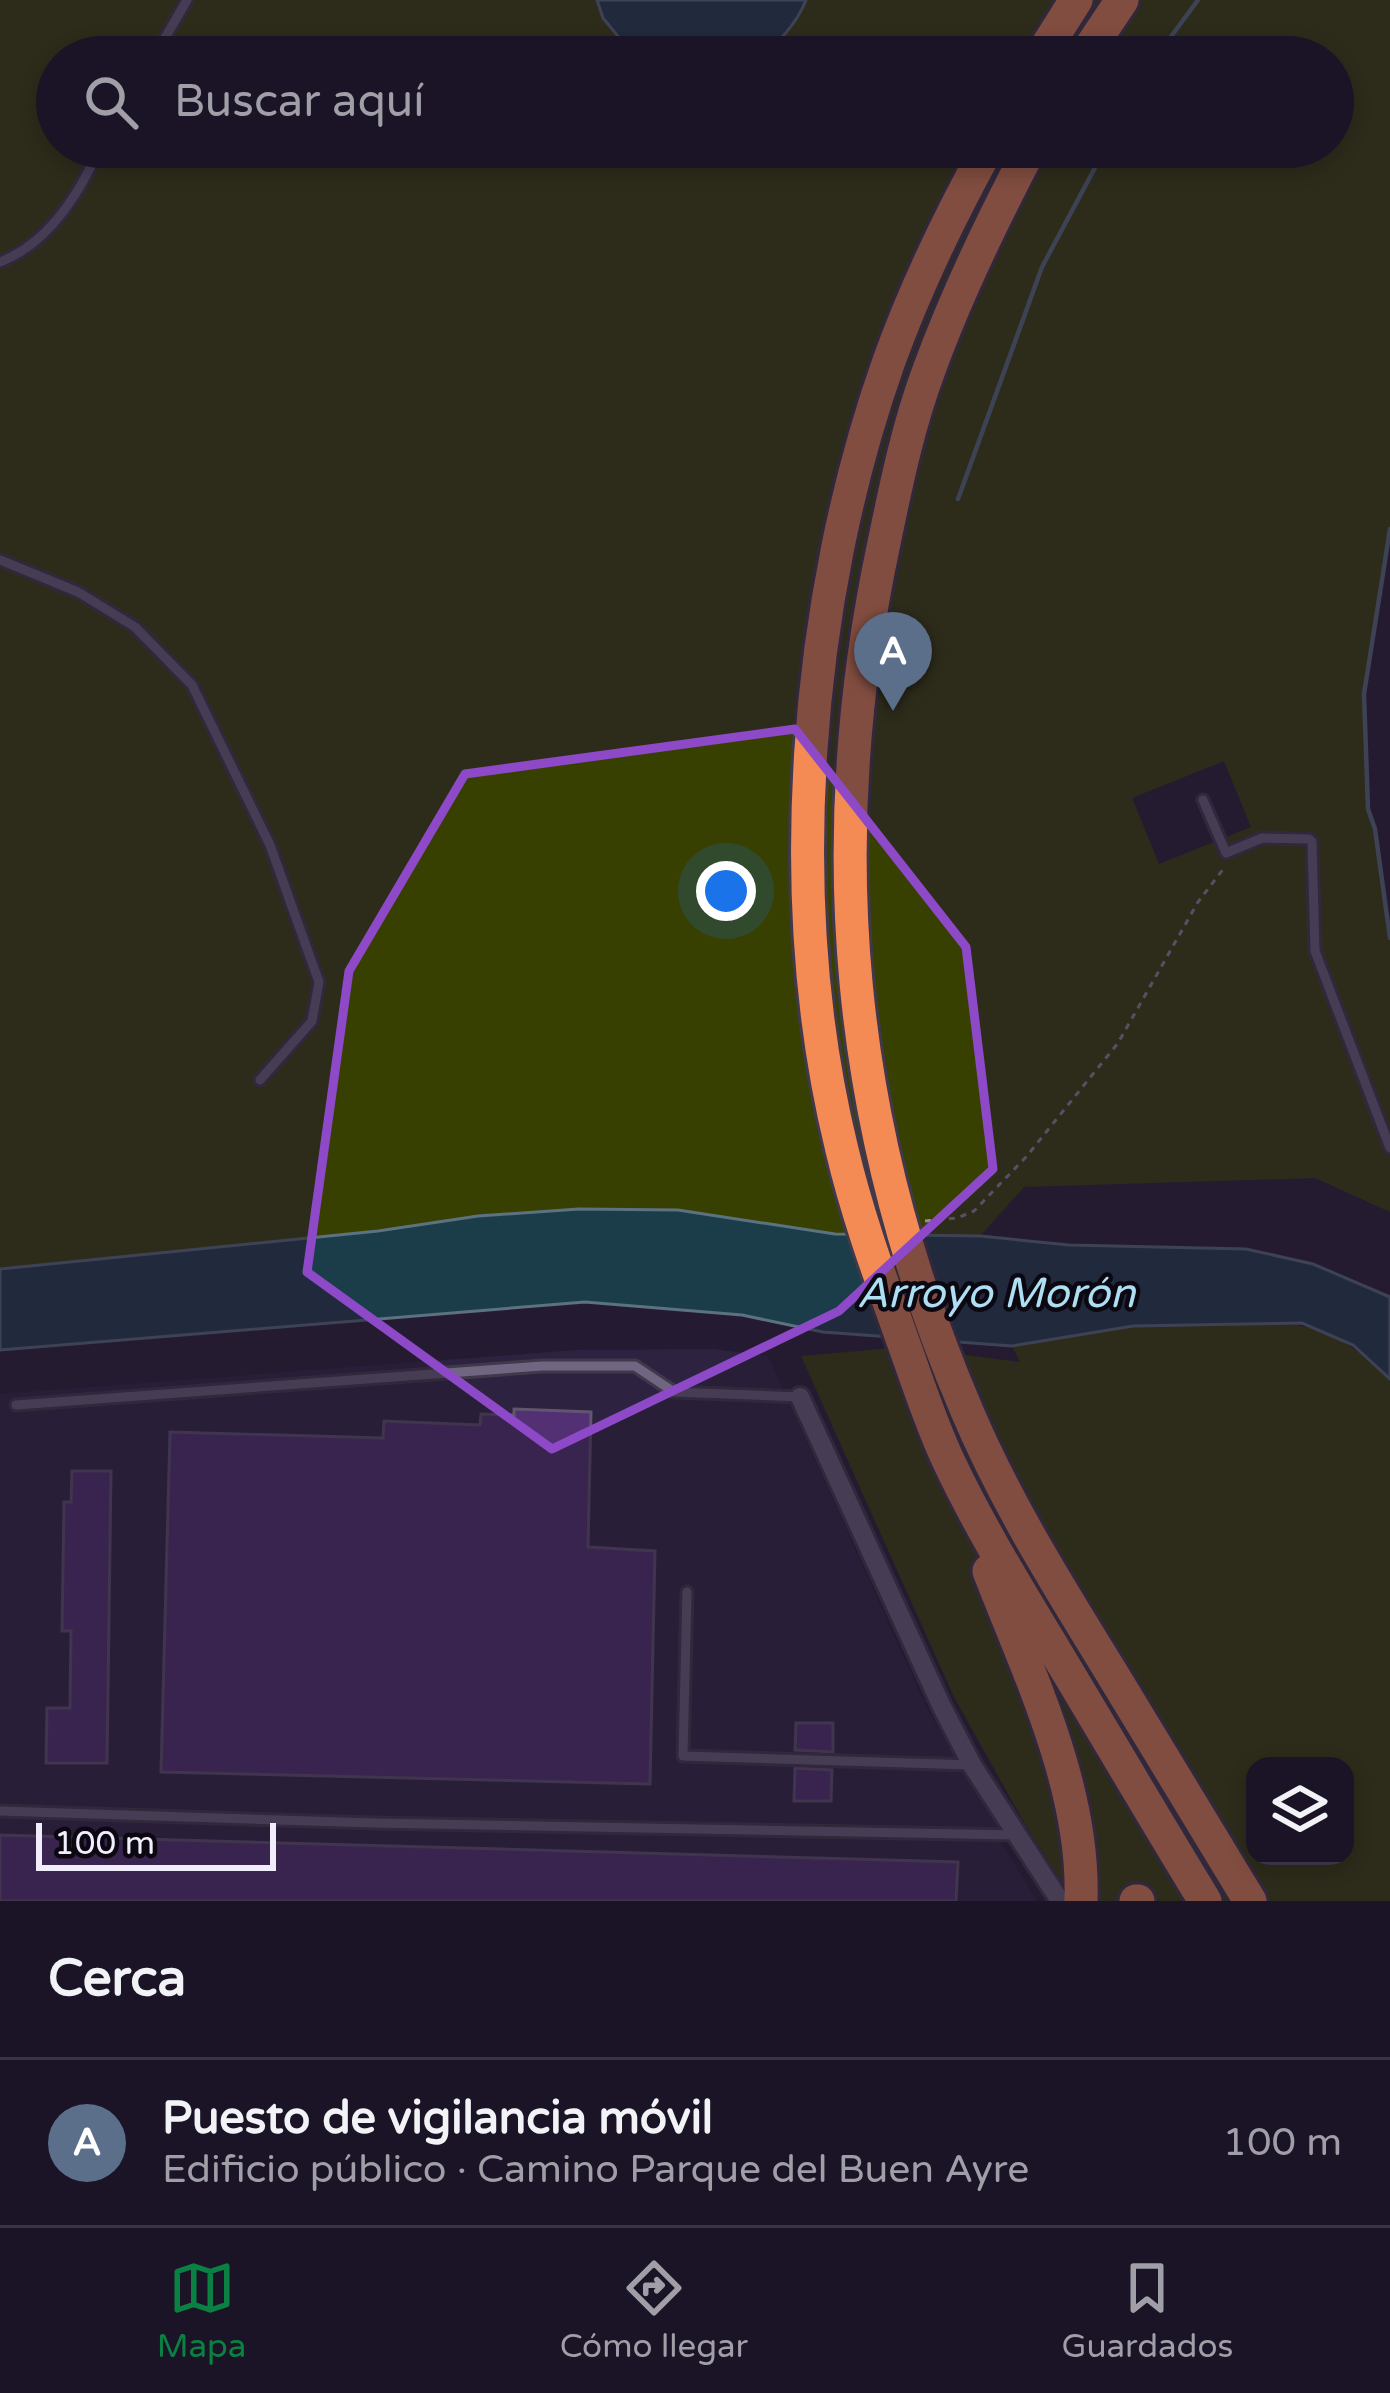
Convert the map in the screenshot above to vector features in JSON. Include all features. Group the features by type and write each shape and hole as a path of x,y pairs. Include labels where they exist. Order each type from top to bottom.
{"highway":[{"path":"1053,36 1076,0"},
{"path":"1098,36 1122,0"},
{"path":"977,168 918,286 863,442 819,669 811,769 809,904 825,1062 863,1229 1058,1760 1077,1833 1081,1901"},
{"path":"1021,168 927,373 898,475 860,675 850,769 848,877 870,1099 902,1231 968,1415 1042,1559 1250,1901"},
{"path":"949,1462 997,1553 1205,1901"}],"street":[{"path":"800,1397 972,1765 1060,1901"}],"lane":[{"path":"166,36 187,0"},
{"path":"0,262 15,256 65,212 89,168"},
{"path":"0,560 78,592 135,627 192,685 270,845 319,982 312,1021 260,1080"},
{"path":"1203,800 1226,853 1262,838 1312,842 1315,951 1390,1148"},
{"path":"16,1405 542,1366 635,1366 674,1391 800,1397"},
{"path":"687,1592 683,1756 972,1765"},
{"path":"0,1811 1018,1834"}],"path":[{"path":"902,1231 974,1211 1026,1157 1118,1043 1198,902 1244,844"}],"highlighted area":[{"path":"795,729 966,947 993,1169 839,1311 552,1449 307,1272 349,971 465,774"}],"shaded area":[{"path":"713,1349 768,1356 928,1711 1037,1901 0,1901 0,1394 576,1350"}],"green space":[{"path":"0,0 597,0 603,18 618,36 36,36 36,168 1354,168 1354,36 783,36 806,0 1390,0 1390,529 1364,694 1368,809 1390,939 1390,1212 1315,1178 1024,1187 980,1236 835,1234 678,1210 579,1209 0,1269","holes":["1224,761 1251,827 1159,864 1132,798"]},
{"path":"1279,1324 1333,1336 1390,1379 1390,1901 1074,1901 954,1697 801,1356 905,1347 1020,1362 1012,1346 1133,1326"}],"water":[{"path":"597,0 806,0 783,36 618,36 603,18"},
{"name":"Arroyo Morón","path":"579,1209 678,1210 835,1234 1246,1249 1313,1264 1390,1297 1390,1379 1353,1345 1302,1323 1133,1326 1012,1346 823,1332 742,1315 585,1302 0,1350 0,1269"}],"building":[{"path":"514,1409 591,1412 588,1547 655,1551 650,1784 161,1772 170,1432 383,1438 384,1421 480,1425 481,1414 514,1415"},
{"path":"72,1471 111,1471 107,1763 46,1763 47,1708 70,1708 71,1631 62,1631 64,1502 71,1502"},
{"path":"796,1723 833,1723 833,1752 795,1750"},
{"path":"795,1768 832,1770 831,1801 794,1801"},
{"path":"0,1835 958,1862 956,1901 0,1901"}],"waterway":[{"path":"1171,36 1198,0"},
{"path":"958,499 1042,267 1095,168"},
{"path":"1390,529 1364,694 1368,809 1390,938"}],"place":[{"name":"Puesto de vigilancia móvil","path":"893,711"}]}
